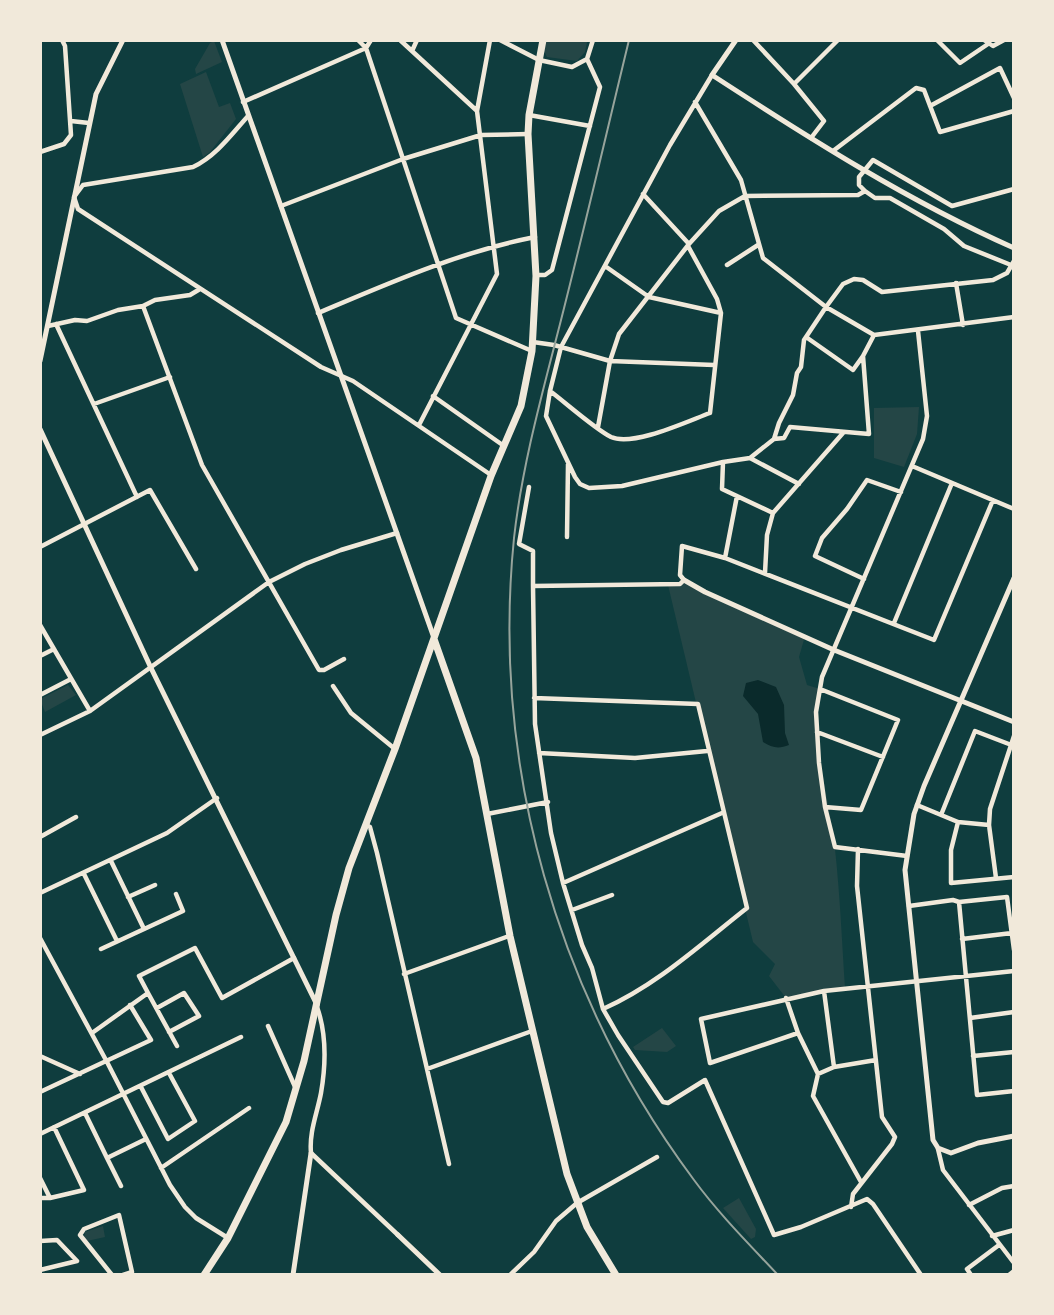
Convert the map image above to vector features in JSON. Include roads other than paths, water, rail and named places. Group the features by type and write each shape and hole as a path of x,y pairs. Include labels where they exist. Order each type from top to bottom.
{"main road":[{"path":"204,1275 228,1238 276,1144 296,1090 342,889 395,749 491,476 521,406 533,346 536,275 536,237 528,134 543,40"},
{"path":"434,638 469,735 510,936 558,1143 577,1203 597,1245 616,1275"}],"street":[{"path":"40,360 96,94 123,40"},
{"path":"222,40 434,638"},
{"path":"358,40 366,48 456,318 533,346 561,347 610,361 715,365"},
{"path":"243,102 366,48 371,40"},
{"path":"400,40 477,111"},
{"path":"412,51 417,40"},
{"path":"419,425 497,274 477,111 490,40"},
{"path":"500,40 539,60 572,67 587,59"},
{"path":"536,275 545,275 552,270 600,87 587,59 593,40"},
{"path":"736,40 695,102 561,347 546,416 580,484 589,488 622,486 750,458 775,439 784,438 790,428 869,434 863,356"},
{"path":"753,40 824,121 810,139"},
{"path":"794,84 838,40"},
{"path":"937,40 960,62 986,42 993,47 1004,40"},
{"path":"40,152 64,144 69,139 71,121 65,41"},
{"path":"930,106 1000,68 1014,98"},
{"path":"712,75 810,139 937,210 1014,248"},
{"path":"833,151 916,88 923,90 940,132 1014,111"},
{"path":"695,102 741,180 758,245 767,262 826,307 874,335 1014,317"},
{"path":"530,115 590,125"},
{"path":"74,197 83,185 193,167 211,158 248,116"},
{"path":"71,121 89,123"},
{"path":"281,206 403,159 481,135 528,134"},
{"path":"775,439 779,423 793,395 797,373 802,366 806,337 843,284 854,279 863,280 881,292 993,281 1007,273 1013,263 964,246 944,229 890,198 875,198 865,191 859,185 859,177 873,160 952,206 1014,189"},
{"path":"598,427 610,361 620,334 719,211 745,196 858,195 865,191"},
{"path":"550,391 610,437 624,441 710,413 721,313 717,299 689,245 643,194"},
{"path":"74,197 78,209 321,367 340,374 419,425 491,476"},
{"path":"318,313 437,264 493,245 536,237"},
{"path":"727,265 758,245"},
{"path":"605,266 649,297 721,313"},
{"path":"956,283 963,325"},
{"path":"40,328 87,321 118,310 143,306 155,300 190,295 200,289"},
{"path":"143,306 202,465 319,670 344,659"},
{"path":"56,324 137,497"},
{"path":"907,856 835,847 825,807 816,712 824,670 923,439 927,416 918,331"},
{"path":"806,337 853,370 874,335"},
{"path":"94,404 170,377"},
{"path":"433,396 505,446"},
{"path":"40,429 151,668 317,1005 326,1037 321,1092 310,1137 311,1153 293,1275"},
{"path":"765,573 773,513 844,432"},
{"path":"750,458 799,484"},
{"path":"723,462 722,489 773,513"},
{"path":"567,537 568,463"},
{"path":"912,466 1014,509"},
{"path":"864,579 815,556 822,538 867,480 901,492"},
{"path":"894,623 952,483"},
{"path":"529,487 519,544 533,551 535,724 551,833 563,883 603,1009 663,1102 668,1103 705,1080 774,1235 867,1199 922,1275"},
{"path":"40,547 150,490 196,569"},
{"path":"726,558 737,496"},
{"path":"993,500 934,640 726,558 682,546 680,575 705,592 834,650 1014,722"},
{"path":"40,735 90,711 269,582 341,550 397,533"},
{"path":"1014,578 917,805 905,870 933,1140 938,1148 943,1170 1014,1263"},
{"path":"533,586 680,584 684,580"},
{"path":"40,625 90,711"},
{"path":"40,656 54,649"},
{"path":"40,695 71,679"},
{"path":"332,686 351,713 395,749"},
{"path":"820,689 898,720 861,810 825,807"},
{"path":"534,698 698,704 707,751 747,908 655,980 628,998 603,1009"},
{"path":"941,815 975,731 1012,746"},
{"path":"817,732 883,757"},
{"path":"996,878 989,825 992,801 1014,736"},
{"path":"539,752 635,758 707,751"},
{"path":"40,893 167,833 217,798"},
{"path":"486,815 548,802"},
{"path":"917,805 958,822 989,825"},
{"path":"563,883 722,813"},
{"path":"40,837 76,817"},
{"path":"958,822 951,850 951,883 1014,877"},
{"path":"366,825 370,827 377,853 449,1164"},
{"path":"851,1207 853,1194 895,1137 882,1117 858,886 858,849"},
{"path":"111,861 144,929"},
{"path":"84,874 117,941"},
{"path":"128,897 155,885"},
{"path":"101,949 183,911 176,894"},
{"path":"572,910 612,895"},
{"path":"909,906 1007,897 1014,950"},
{"path":"958,902 977,1095 1014,1091"},
{"path":"962,939 1012,933"},
{"path":"404,974 510,936"},
{"path":"40,938 161,1168 185,1207 196,1218 228,1238"},
{"path":"177,1046 139,976 195,948 222,998 294,958"},
{"path":"798,1033 710,1063 701,1019 824,991 1014,971"},
{"path":"824,991 834,1067"},
{"path":"92,1033 148,993"},
{"path":"157,1008 184,993 199,1016 169,1032"},
{"path":"786,998 798,1033 818,1074 813,1096 861,1182"},
{"path":"40,1092 151,1040 130,1005"},
{"path":"969,1018 1014,1012"},
{"path":"268,1026 296,1090"},
{"path":"427,1069 532,1031"},
{"path":"40,1134 124,1096 241,1037"},
{"path":"973,1056 1014,1052"},
{"path":"40,1056 80,1074"},
{"path":"818,1074 834,1067 876,1060"},
{"path":"141,1087 168,1139 195,1121 169,1073"},
{"path":"161,1168 249,1108"},
{"path":"85,1113 121,1186"},
{"path":"40,1198 84,1190 54,1127"},
{"path":"938,1148 951,1153 978,1143 1014,1136"},
{"path":"107,1158 146,1139"},
{"path":"311,1153 440,1275"},
{"path":"510,1275 534,1252 556,1221 577,1203 657,1157"},
{"path":"40,1178 50,1198"},
{"path":"969,1205 1002,1188 1014,1186"},
{"path":"112,1275 80,1235 83,1229 119,1215 132,1272 123,1275"},
{"path":"992,1236 1014,1230"},
{"path":"40,1241 58,1240 77,1261 40,1270"},
{"path":"971,1275 967,1269 999,1245"},
{"path":"1009,1275 1014,1271"}],"railway":[{"path":"629,40 522,484 514,538 510,624 513,709 525,793 544,876 571,956 605,1034 646,1109 694,1180 778,1275"}]}
